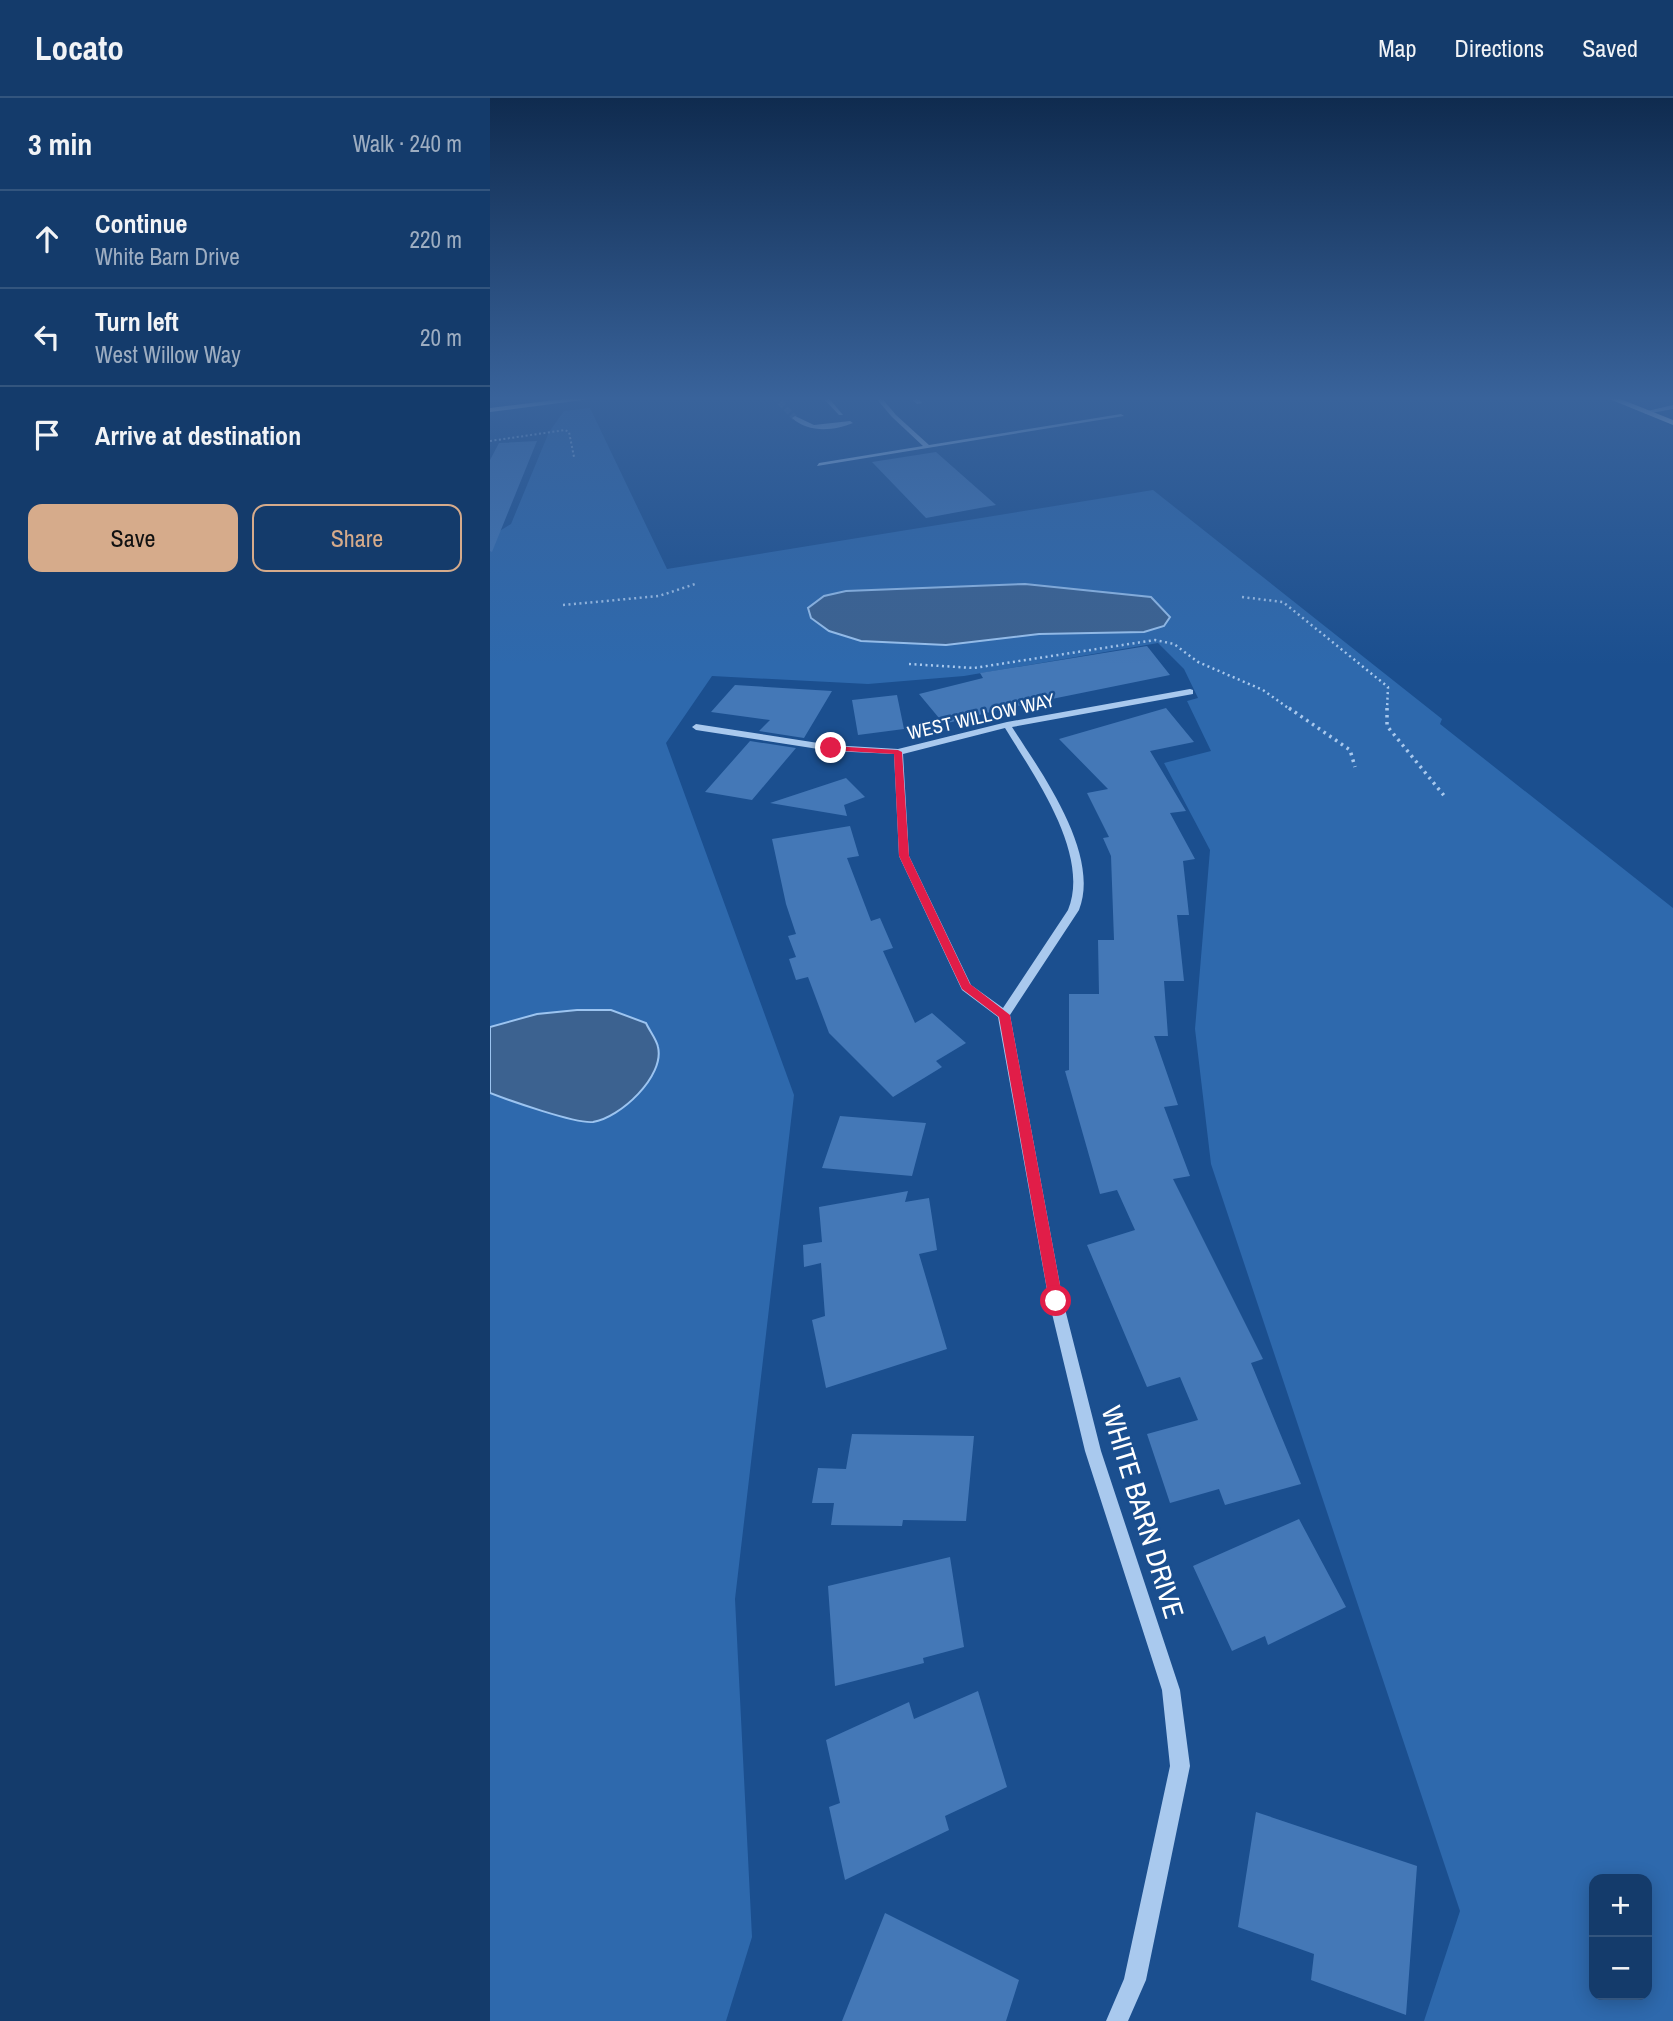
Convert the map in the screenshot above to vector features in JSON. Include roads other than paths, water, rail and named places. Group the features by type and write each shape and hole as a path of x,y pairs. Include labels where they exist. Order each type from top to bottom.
{"street":[{"name":"WEST WILLOW WAY","path":"696,727 831,748 898,752 1007,725 1190,692"},
{"path":"898,752 904,856 966,986 1004,1015 1077,904 1075,858 1060,815 1007,725"},
{"name":"WHITE BARN DRIVE","path":"1004,1015 1056,1301 1093,1451 1171,1690 1180,1766 1135,1980 1117,2021"}]}
